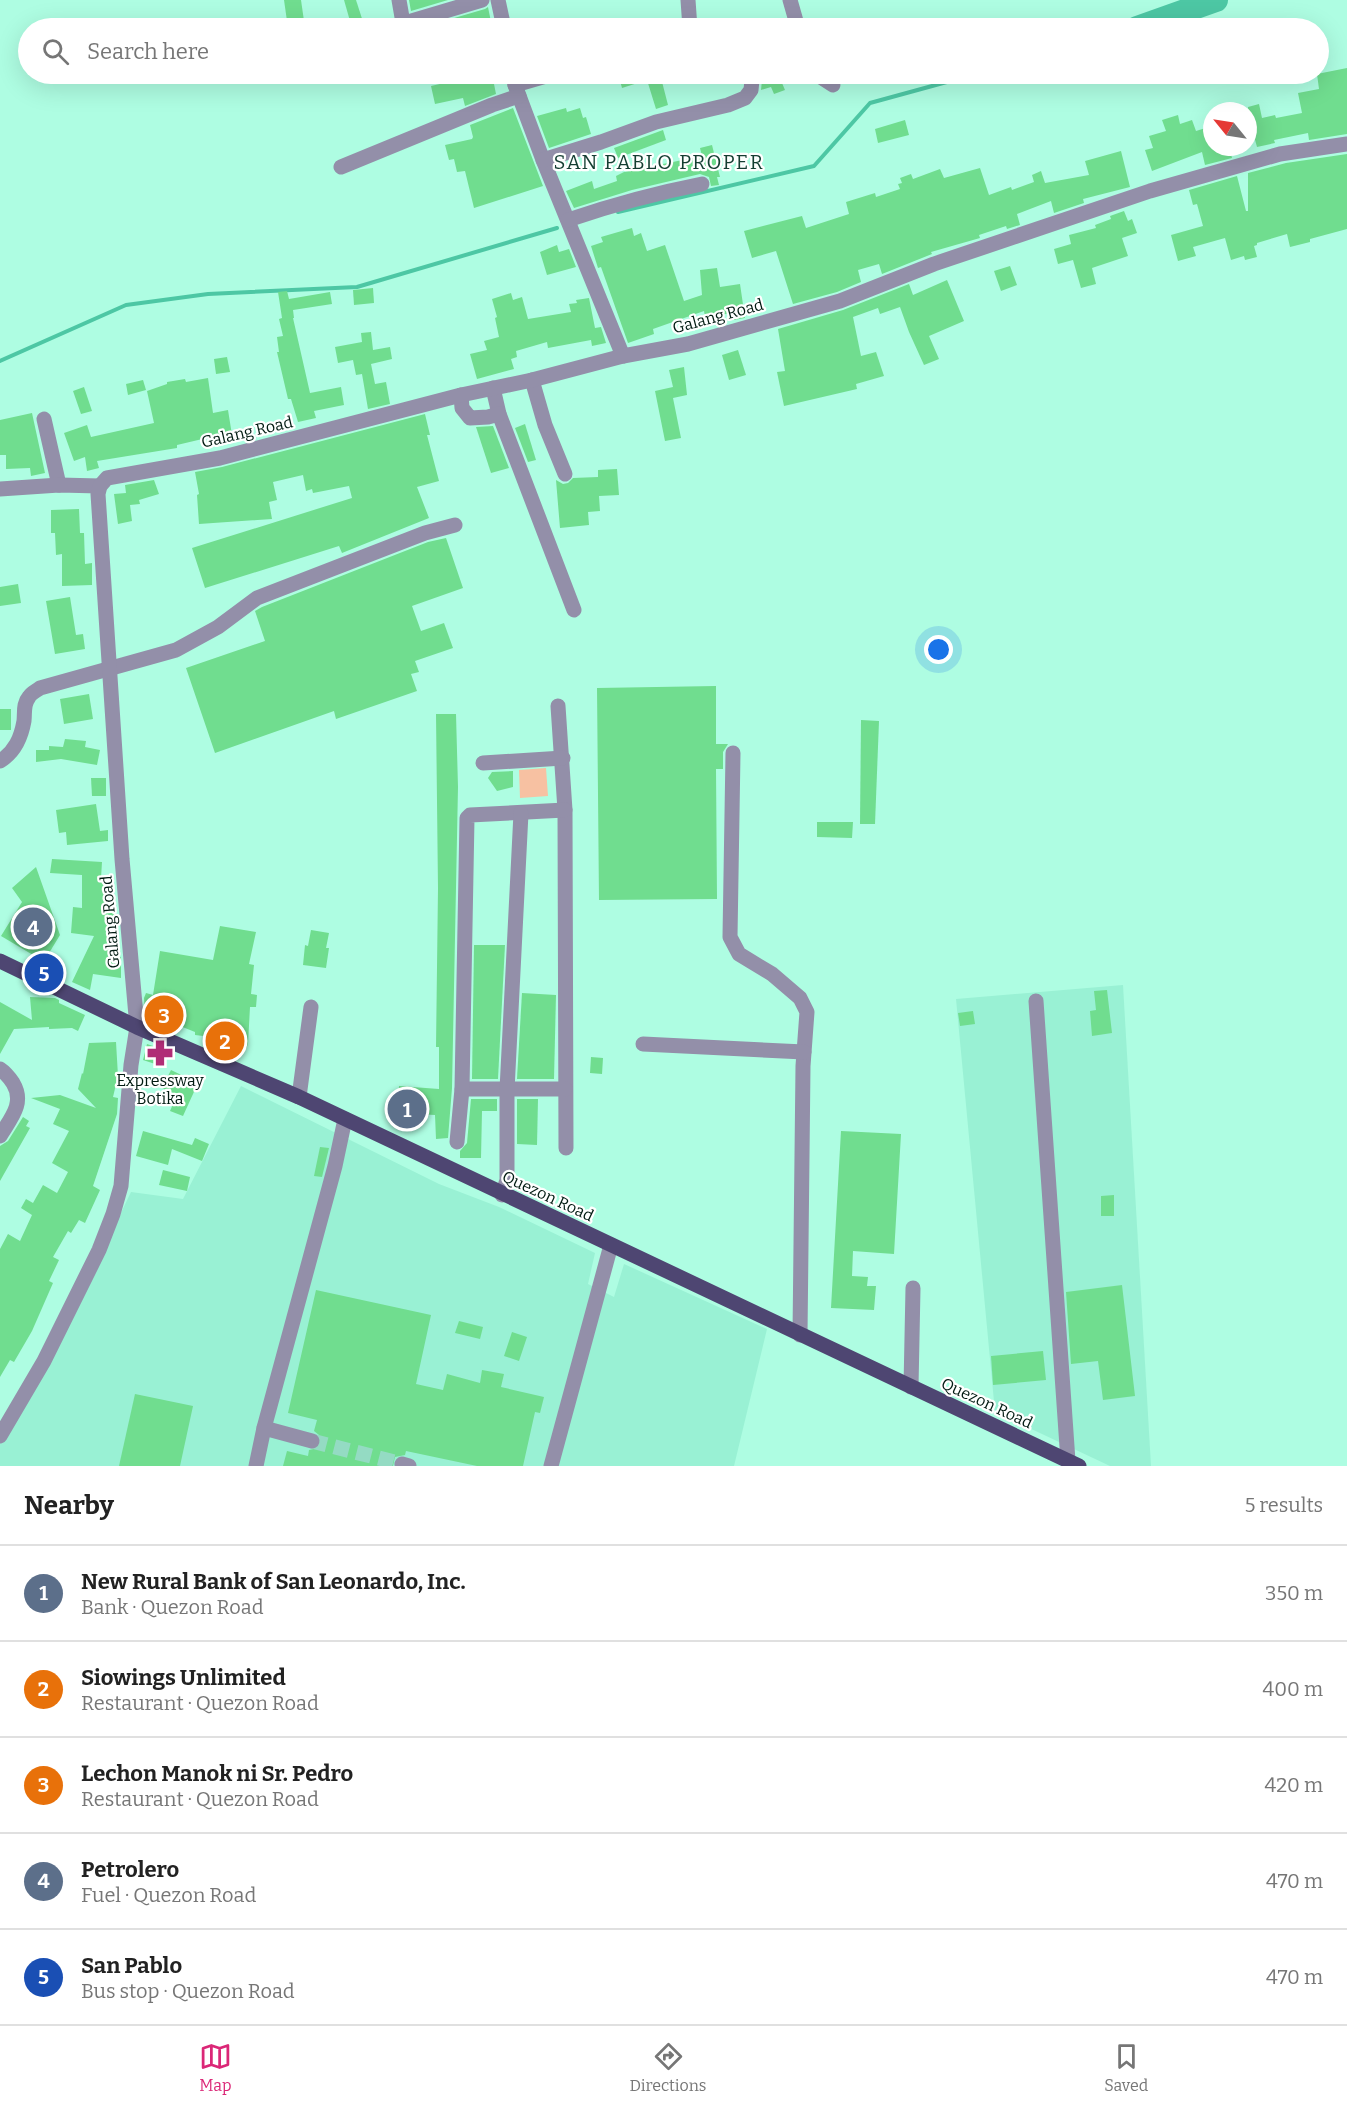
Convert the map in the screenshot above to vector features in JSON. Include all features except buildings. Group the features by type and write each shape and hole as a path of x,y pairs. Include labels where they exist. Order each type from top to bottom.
{"main road":[{"name":"Quezon Road","path":"0,961 137,1027 299,1097 502,1195 1074,1463"}],"street":[{"path":"399,0 402,18"},
{"path":"422,18 482,0"},
{"path":"498,0 502,18"},
{"path":"688,0 689,18"},
{"path":"790,0 795,18"},
{"path":"543,160 656,122 728,105 745,98 751,90 752,84"},
{"path":"341,167 492,105 516,85 543,160 623,356"},
{"name":"Galang Road","path":"0,1436 44,1361 99,1250 121,1186 131,1065 137,1027 122,858 98,494 100,486 107,477 220,458 461,395 532,380 623,356 687,344 840,301 934,264 1150,191 1280,154 1347,144"},
{"path":"568,220 615,204 702,184"},
{"path":"532,380 545,425 565,474"},
{"path":"493,388 498,414 574,610"},
{"path":"461,395 462,408 470,418 476,419 498,414"},
{"path":"44,418 59,485"},
{"path":"0,489 59,485 100,486"},
{"path":"0,761 10,755 19,742 25,704 30,695 40,688 176,650 218,627 257,598 425,533 455,525"},
{"path":"558,706 565,810 566,1148"},
{"path":"733,753 730,937 739,954 772,974 800,998 807,1012 804,1052 800,1335"},
{"path":"483,763 563,758"},
{"path":"457,1142 462,1089 466,818 470,815 565,810"},
{"path":"502,1195 507,1180 507,1090 521,813"},
{"path":"1036,1001 1074,1463"},
{"path":"299,1097 311,1007"},
{"path":"643,1044 804,1052"},
{"path":"0,1070 6,1073 18,1092 18,1104 7,1111 0,1136"},
{"path":"462,1089 565,1089"},
{"path":"256,1466 264,1428 335,1166 345,1119"},
{"path":"551,1466 611,1245"},
{"path":"911,1387 913,1288"},
{"path":"264,1428 312,1441"}],"shaded area":[{"path":"546,768 548,796 520,798 519,770"},
{"path":"1123,985 1151,1466 1110,1466 995,1412 956,999"},
{"path":"241,1086 439,1184 499,1207 595,1253 588,1284 614,1297 624,1264 767,1329 734,1466 0,1466 0,1441 47,1366 131,1192 183,1199"}],"waterway":[{"path":"1165,18 1216,0"},
{"path":"618,212 814,166 870,103 939,84"},
{"path":"0,361 126,305 208,294 357,287 557,228"}],"tunnel":[{"path":"312,1441 402,1464"}],"place":[{"name":"Petrolero","path":"33,927"},
{"name":"San Pablo","path":"44,973"},
{"name":"Lechon Manok ni Sr. Pedro","path":"164,1015"},
{"name":"Siowings Unlimited","path":"225,1041"},
{"name":"Expressway Botika","path":"160,1053"},
{"name":"New Rural Bank of San Leonardo, Inc.","path":"407,1109"}],"district":[{"name":"SAN PABLO PROPER","path":"659,162"}]}
